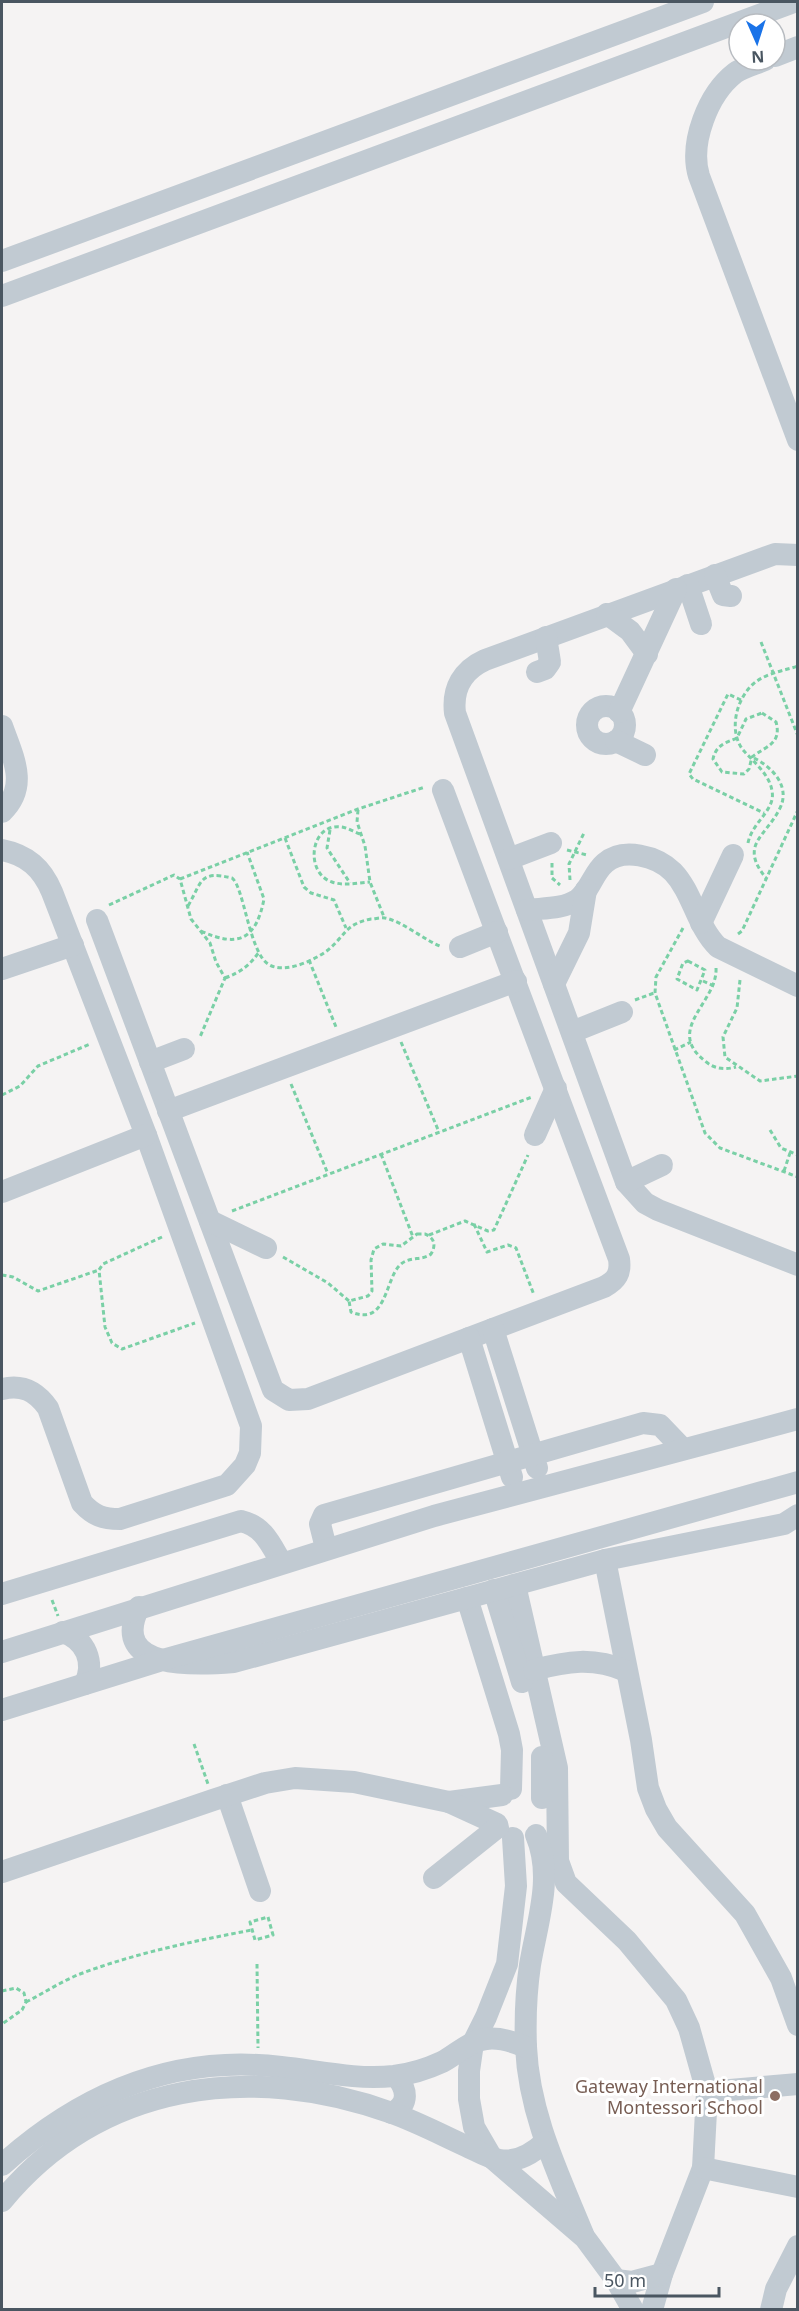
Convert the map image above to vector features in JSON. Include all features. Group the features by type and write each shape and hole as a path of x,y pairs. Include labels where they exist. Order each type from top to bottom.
{"street":[{"path":"2,261 703,2"},
{"path":"2,296 794,2"},
{"path":"736,72 714,97 697,146 696,159 699,176 798,440"},
{"path":"798,555 776,554 475,664 466,671 455,691 454,713 626,1182 640,1198 658,1210 798,1265"},
{"path":"715,575 723,595 731,596"},
{"path":"682,587 701,624"},
{"path":"618,712 682,587"},
{"path":"607,614 630,631 647,654"},
{"path":"537,672 545,669 550,662 546,637"},
{"path":"607,707 623,717 624,730 616,741 610,744 597,742 592,738 587,727 590,715 595,710 607,707"},
{"path":"2,726 19,778 17,791 11,803 2,812"},
{"path":"616,741 645,755"},
{"path":"97,920 168,1111 216,1224 273,1390 289,1400 308,1399 604,1287 613,1282 620,1269 619,1259 556,1088 443,790"},
{"path":"509,859 551,843"},
{"path":"2,850 15,852 38,868 47,879 146,1135 212,1316 251,1426 251,1446 245,1465 227,1485 120,1519 105,1519 92,1514 82,1503 48,1408 39,1396 27,1389 12,1386 2,1389"},
{"path":"695,924 740,851"},
{"path":"527,910 570,904 586,890 595,874 612,858 642,855 672,871 682,885 695,924 723,951 798,986"},
{"path":"554,984 579,933 586,890"},
{"path":"453,948 497,932"},
{"path":"2,969 73,945"},
{"path":"168,1111 516,981"},
{"path":"572,1032 622,1011"},
{"path":"150,1062 190,1046"},
{"path":"531,1145 556,1088"},
{"path":"2,1192 146,1135"},
{"path":"626,1182 662,1165"},
{"path":"216,1224 271,1250"},
{"path":"493,1329 543,1486"},
{"path":"469,1338 517,1493"},
{"path":"2,1652 326,1548 517,1493 798,1419"},
{"path":"326,1548 320,1524 324,1515 643,1423 660,1425 683,1449"},
{"path":"2,1710 159,1660 798,1482"},
{"path":"139,1607 133,1623 135,1639 145,1653 159,1660 196,1664 252,1659 605,1560 793,1520"},
{"path":"2,1594 242,1521 254,1524 264,1533 280,1562"},
{"path":"605,1560 641,1740 648,1788 656,1809 667,1828 745,1914 781,1978 798,2025"},
{"path":"2,1872 265,1783 295,1779 324,1778 449,1802 525,1840 536,1835 547,1818 542,1797 542,1753 502,1612 505,1588"},
{"path":"505,1588 534,1670 557,1768 558,1861 561,1874 566,1883 627,1941 656,1973 676,2000 689,2028 707,2091 703,2168 662,2274 652,2310"},
{"path":"467,1598 511,1742 507,1792 495,1812 503,1831 516,1886 507,1964 486,2018 473,2043 469,2071 469,2099 474,2127 492,2158 585,2238 616,2280 633,2310"},
{"path":"475,1620 502,1612"},
{"path":"63,1632 78,1639 87,1653 90,1669 85,1684"},
{"path":"534,1670 583,1660 626,1671"},
{"path":"449,1802 524,1788 542,1797"},
{"path":"220,1798 260,1892"},
{"path":"438,1881 503,1831"},
{"path":"536,1835 543,1856 544,1884 530,1967 526,2047 532,2095 545,2142 585,2238"},
{"path":"2,2201 7,2171 35,2135 64,2116 115,2089 159,2075 204,2066 258,2065 337,2076 396,2076 420,2071 487,2038 500,2039 526,2047"},
{"path":"392,2113 403,2104 406,2097 405,2090 396,2076"},
{"path":"707,2091 798,2084"},
{"path":"7,2171 49,2153 86,2127 127,2108 170,2094 215,2087 260,2086 305,2090 349,2099 392,2113 502,2161 521,2157 545,2142"},
{"path":"703,2168 798,2187"},
{"path":"771,2310 776,2289 797,2250"},
{"path":"616,2280 632,2282 662,2274"}],"path":[{"path":"761,642 798,736"},
{"path":"740,851 749,833 770,808 773,793 771,784 737,738 736,717 741,700 756,682 798,666"},
{"path":"741,700 728,694 689,774 693,779 765,813"},
{"path":"753,714 770,716 776,723 777,739 771,746 752,757 749,770 744,774 722,772 713,759 715,751 720,745 737,738 746,718 753,714"},
{"path":"752,757 769,766 783,791 780,809 759,835 755,845 758,868 766,878"},
{"path":"180,879 415,788 428,787 443,790"},
{"path":"357,809 370,882 384,917"},
{"path":"732,932 737,934 742,931 798,810"},
{"path":"360,834 344,827 331,829 317,839 315,867 330,882 370,882"},
{"path":"331,829 327,834 327,848 350,883"},
{"path":"558,884 568,884 571,857 584,833"},
{"path":"285,838 303,887 311,893 334,900 346,928"},
{"path":"199,930 224,941 240,939 251,931 264,898 247,852"},
{"path":"97,920 105,908 111,904 174,875 180,879 192,919 210,943 216,963 225,978"},
{"path":"188,906 198,884 204,878 212,875 232,878 239,886 241,906 263,960 271,967 296,966 326,951 346,928 357,922 384,917 453,948"},
{"path":"695,924 682,929 671,944 656,977 655,987 660,1011 674,1050 710,1140 720,1148 798,1177"},
{"path":"190,1046 225,978 245,968 260,952"},
{"path":"309,960 343,1046"},
{"path":"685,962 705,970 702,981 697,990 677,980 685,962"},
{"path":"716,964 714,986 691,1022 691,1042 699,1056 710,1065 721,1069 736,1067"},
{"path":"739,975 737,1008 722,1044 725,1057 736,1067 760,1081 798,1076"},
{"path":"702,981 714,986"},
{"path":"394,1027 439,1132"},
{"path":"2,1095 20,1086 38,1066 108,1036"},
{"path":"674,1050 691,1042"},
{"path":"284,1068 328,1174"},
{"path":"216,1224 237,1208 556,1088"},
{"path":"770,1131 774,1140 790,1153 798,1155"},
{"path":"349,1301 368,1296 372,1291 371,1260 378,1246 401,1246 421,1233 429,1235 465,1221 488,1231 494,1230 531,1145"},
{"path":"784,1172 790,1153"},
{"path":"381,1154 413,1237"},
{"path":"474,1224 487,1251 508,1245 516,1248 539,1311"},
{"path":"2,1275 13,1277 38,1292 99,1270 108,1260 180,1229"},
{"path":"271,1250 328,1283 349,1301 351,1312 358,1315 380,1306 388,1293 393,1274 402,1262 431,1254 435,1244 429,1235"},
{"path":"99,1270 105,1327 116,1347 128,1348 212,1316"},
{"path":"44,1580 63,1632"},
{"path":"194,1744 220,1798"},
{"path":"268,1917 273,1935 255,1940 252,1930 250,1922 268,1917"},
{"path":"2,2024 22,2010 26,2002 78,1975 122,1960 252,1930"},
{"path":"257,1964 258,2065"},
{"path":"2,1991 16,1988 24,1993 26,2002"}],"place":[{"name":"Gateway International Montessori School","path":"775,2096"}]}
